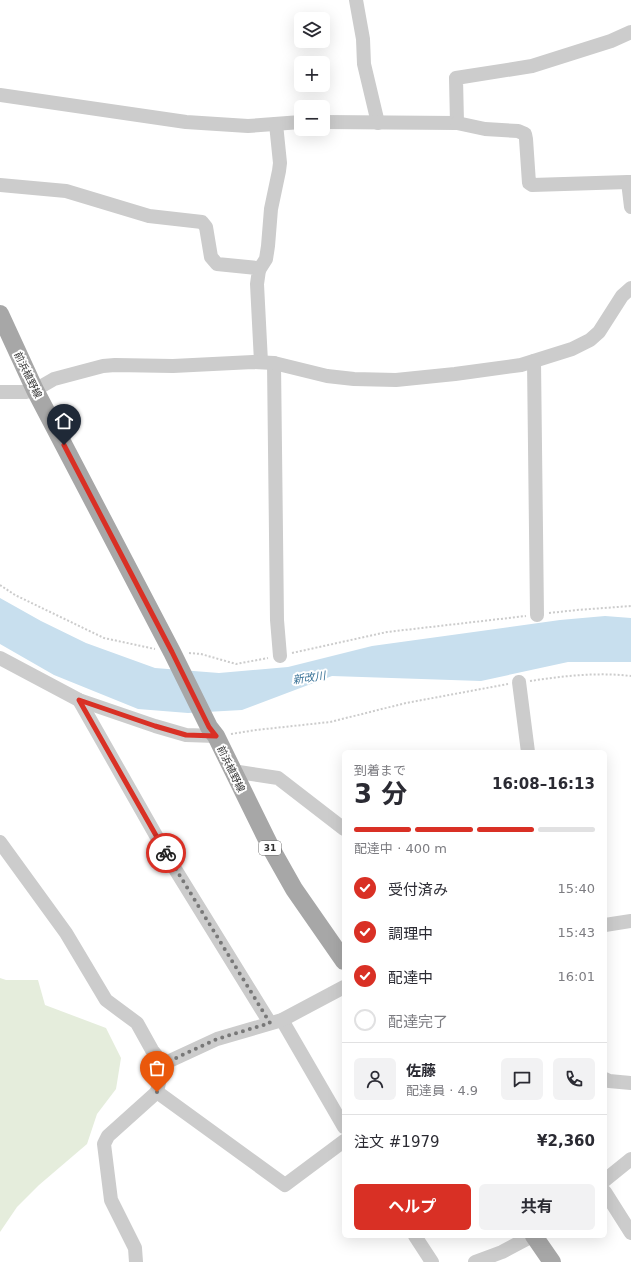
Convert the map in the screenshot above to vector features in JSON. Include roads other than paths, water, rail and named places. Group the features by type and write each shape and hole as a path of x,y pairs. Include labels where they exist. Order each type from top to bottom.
{"main road":[{"name":"前浜植野線","path":"0,314 35,390 272,850 294,889 342,958"},
{"path":"534,1238 552,1262"}],"street":[{"path":"356,0 363,39 364,64 378,123"},
{"path":"457,123 456,78 532,66 611,41 631,32"},
{"path":"0,95 186,122 248,126 294,123"},
{"path":"330,122 457,123 485,129 518,131 525,134 529,183 532,185 630,182 631,207"},
{"path":"276,124 280,163 271,209 266,259 259,270 257,291 268,362 277,620 280,656"},
{"path":"0,185 66,190 149,216 202,222 206,226 211,257 217,264 257,268 259,270"},
{"path":"0,392 26,392 35,390 54,379 109,365 173,366 268,362 327,376 354,379 396,380 521,365 572,349 590,340 599,332 622,296 631,288"},
{"path":"534,361 537,615"},
{"path":"0,658 79,700 186,735 212,732"},
{"path":"519,682 528,750"},
{"path":"79,700 175,869 342,1124"},
{"path":"232,771 278,778 342,827"},
{"path":"0,842 66,934 106,1000 137,1023 152,1050 163,1064"},
{"path":"607,925 631,921"},
{"path":"163,1064 217,1039 276,1022 342,988"},
{"path":"136,1262 134,1248 110,1200 104,1144 108,1136 157,1092 163,1064"},
{"path":"607,1080 631,1083"},
{"path":"157,1092 285,1185 342,1142"},
{"path":"607,1178 631,1159"},
{"path":"607,1195 631,1233"},
{"path":"416,1238 432,1262"},
{"path":"475,1262 502,1252 529,1238"}],"water":[{"name":"新改川","path":"0,598 41,621 86,643 155,668 219,673 288,667 372,646 560,620 605,616 631,618 631,662 568,662 481,681 332,676 242,710 188,713 138,709 54,675 0,644"}]}
